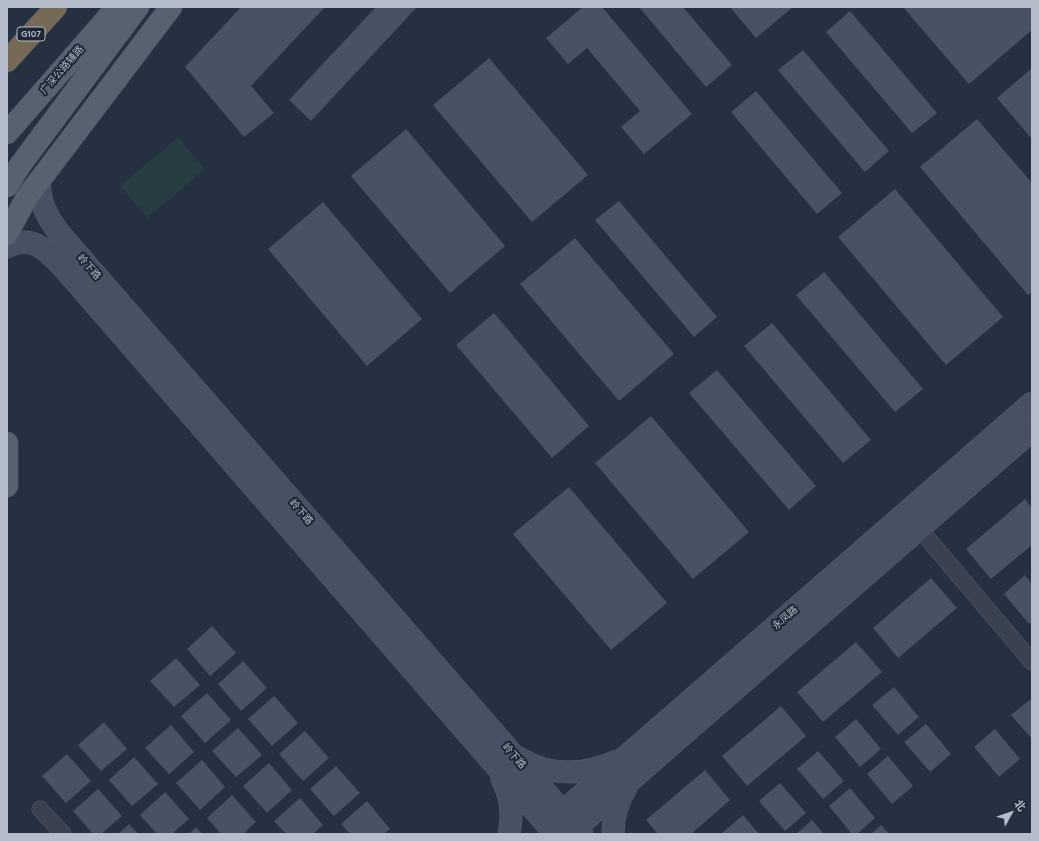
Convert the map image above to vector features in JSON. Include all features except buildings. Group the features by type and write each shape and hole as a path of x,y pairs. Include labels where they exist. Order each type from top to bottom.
{"highway":[{"name":"G107","path":"7,61 56,7"}],"main road":[{"name":"广深公路辅路","path":"7,133 117,7"},
{"path":"7,186 21,164 138,7"},
{"path":"7,234 27,197 170,7"},
{"path":"7,443 7,486"}],"street":[{"name":"岭下路","path":"40,180 39,188 43,205 51,222 60,234 561,829"},
{"name":"岭下路","path":"7,247 19,242 32,242 44,249 61,265 499,755"},
{"name":"永凤路","path":"561,829 637,774 912,521 1032,403"},
{"name":"永凤路","path":"561,829 631,752 912,521 1032,430"},
{"path":"912,521 1032,662"},
{"path":"509,834 511,807 509,796 502,778 499,755 518,757 536,767 546,770 565,772 582,771 600,767 619,760 631,752"},
{"path":"613,834 615,813 618,804 637,774"},
{"path":"40,809 63,834"}],"green space":[{"path":"178,137 205,169 147,218 120,186"}]}
